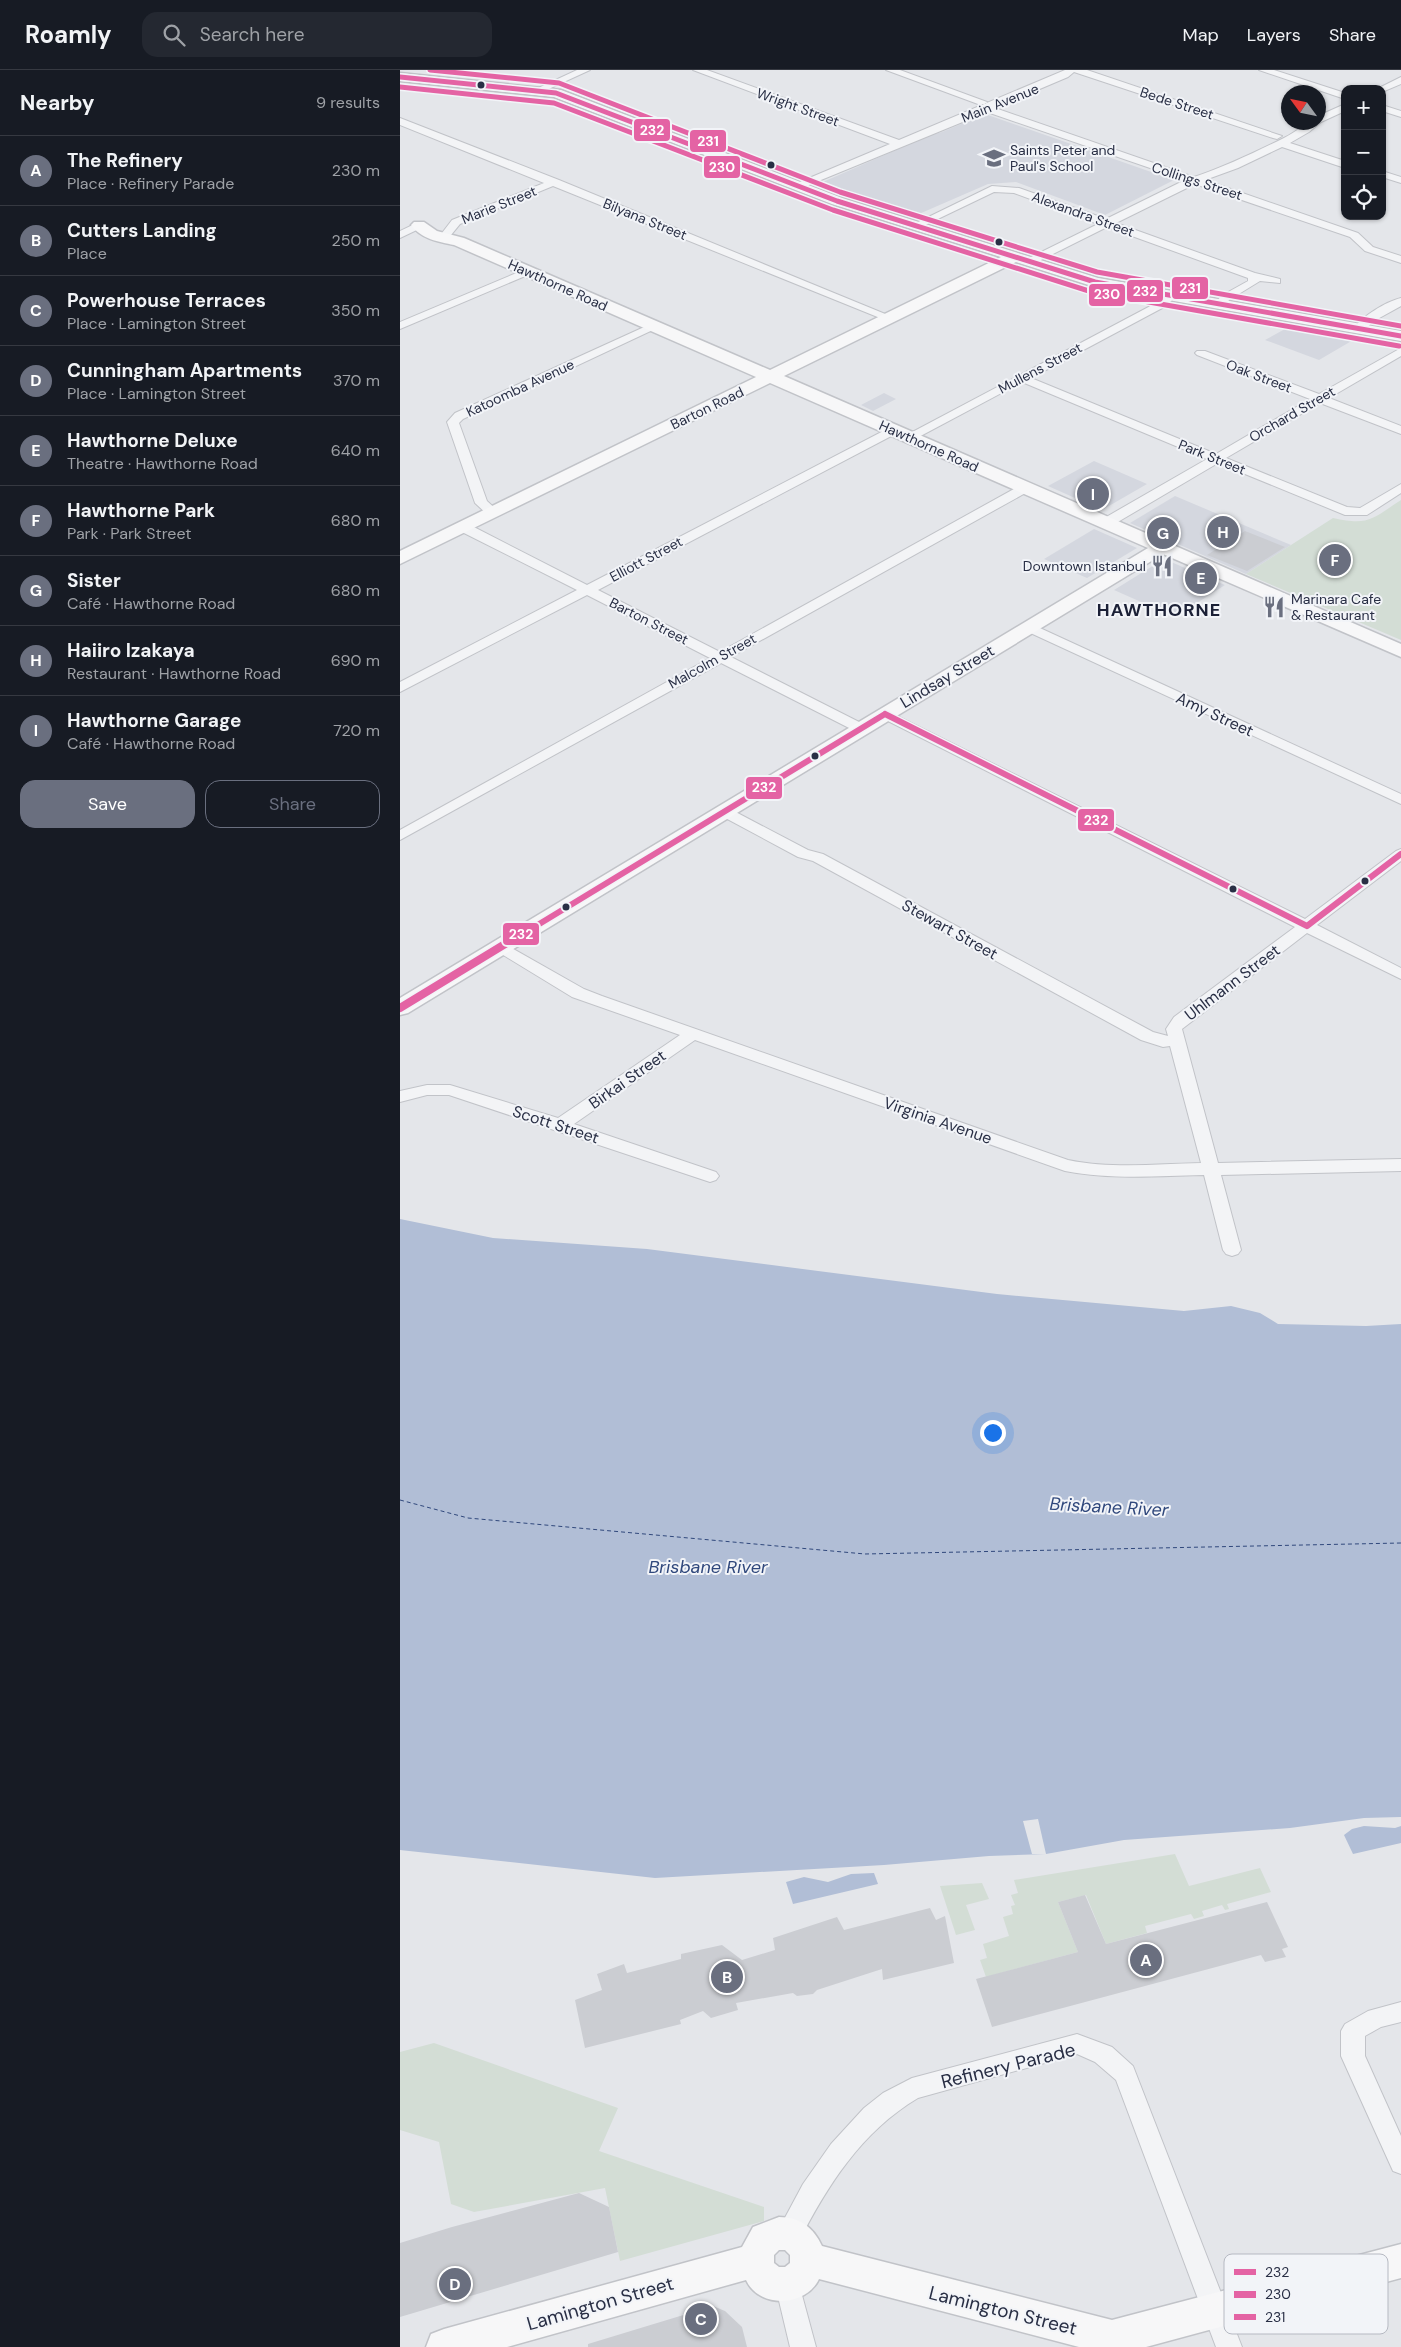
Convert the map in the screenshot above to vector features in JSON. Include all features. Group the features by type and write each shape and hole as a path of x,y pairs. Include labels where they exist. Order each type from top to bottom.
{"street":[{"path":"539,90 585,70"},
{"name":"Wright Street","path":"698,70 897,143"},
{"name":"Collings Street","path":"891,70 985,106 1354,235 1369,249 1401,260"},
{"path":"915,70 993,97"},
{"name":"Main Avenue","path":"985,106 993,97 1053,72 1065,70"},
{"name":"Main Avenue","path":"799,186 985,106 1064,75 1071,70"},
{"name":"Bede Street","path":"1077,70 1282,140"},
{"path":"1264,70 1341,95"},
{"path":"400,77 539,90 573,98 799,186 915,226 1095,282 1401,336"},
{"path":"1386,87 1401,80"},
{"path":"1386,109 1401,114"},
{"path":"1326,117 1341,110"},
{"name":"Bilyana Street","path":"400,121 889,318"},
{"path":"1022,259 1107,223 1194,180 1221,172 1282,140 1308,130"},
{"path":"1282,140 1341,158"},
{"path":"1282,140 1341,163"},
{"path":"1385,175 1401,180"},
{"name":"Marie Street","path":"453,233 555,182"},
{"name":"Alexandra Street","path":"915,226 992,189 1003,188 1015,190 1252,276 1276,281"},
{"name":"Hawthorne Road","path":"400,216 420,225 423,229 447,239 453,233 526,272 1401,651"},
{"path":"400,234 420,225"},
{"name":"Barton Road","path":"400,558 889,318 1022,259"},
{"path":"400,326 526,272"},
{"path":"1221,304 1225,298 1252,283 1255,280 1252,276"},
{"name":"Mullens Street","path":"901,434 1021,378 1162,304 1170,296"},
{"path":"1359,329 1370,319 1401,301"},
{"name":"Katoomba Avenue","path":"494,512 481,503 453,422 459,416 653,326"},
{"name":"Orchard Street","path":"1106,523 1401,352"},
{"name":"Oak Street","path":"1201,353 1401,430"},
{"name":"Park Street","path":"1021,378 1345,511 1362,512 1401,488"},
{"name":"Elliott Street","path":"400,688 588,590 901,434"},
{"name":"Malcolm Street","path":"400,836 1025,488"},
{"name":"Barton Street","path":"463,527 860,728"},
{"name":"Lindsay Street","path":"400,1008 1162,547"},
{"name":"Amy Street","path":"1029,627 1401,800"},
{"path":"885,714 1401,974"},
{"name":"Stewart Street","path":"723,811 803,854 818,858 1147,1036 1163,1042 1178,1040"},
{"name":"Uhlmann Street","path":"1232,1250 1174,1029 1180,1021 1401,854"},
{"name":"Virginia Avenue","path":"501,947 578,993 1065,1165 1089,1170 1112,1171 1401,1165"},
{"name":"Birkai Street","path":"560,1125 693,1034"},
{"name":"Scott Street","path":"400,1097 413,1092 427,1090 450,1090 710,1176"},
{"path":"1401,2012 1376,2018 1353,2031 1352,2056 1401,2163"},
{"name":"Refinery Parade","path":"795,2259 834,2159 846,2143 891,2099 912,2089 1077,2044 1098,2050 1113,2060 1125,2074 1228,2347"},
{"name":"Lamington Street","path":"444,2347 756,2260 760,2245 766,2240 781,2234 795,2259 1112,2338 1224,2310"},
{"path":"795,2259 803,2347"},
{"name":"Lamington Street","path":"1388,2265 1401,2261"}],"shaded area":[{"name":"Saints Peter and Paul's School","path":"985,114 1174,180 1105,215 1016,182 988,184 912,217 816,185 928,136"},
{"path":"1294,324 1360,336 1319,360 1265,340"},
{"path":"884,393 896,399 873,411 861,405"},
{"path":"1094,461 1147,484 1102,510 1048,486"},
{"path":"1175,496 1291,545 1246,574 1130,523"},
{"path":"1401,500 1401,640 1246,574 1333,518 1363,521 1376,516"},
{"path":"1094,529 1137,548 1087,578 1044,559"},
{"path":"1164,559 1225,585 1175,617 1114,590"},
{"path":"1175,1854 1189,1886 1260,1868 1271,1892 1227,1904 1229,1909 1225,1910 1222,1905 1202,1911 1204,1916 1194,1919 1191,1914 1145,1926 1147,1933 1106,1944 1086,1895 1058,1902 1078,1952 986,1977 980,1960 987,1958 983,1944 1009,1936 1003,1917 1013,1914 1011,1906 1015,1905 1011,1895 1018,1893 1014,1880"},
{"path":"982,1883 989,1899 966,1905 975,1930 956,1935 940,1886"},
{"path":"434,2043 618,2108 599,2151 764,2207 764,2221 620,2261 605,2188 474,2212 451,2204 439,2142 400,2130 400,2052"}],"water":[{"name":"Brisbane River","path":"400,1219 493,1238 647,1249 997,1294 1184,1311 1231,1306 1260,1313 1278,1324 1366,1326 1401,1324 1401,1817 1364,1818 1290,1828 1124,1840 1046,1854 655,1878 400,1850"},
{"path":"1364,1826 1395,1828 1401,1826 1401,1843 1353,1854 1344,1835 1352,1829"},
{"path":"874,1873 878,1884 793,1904 786,1882 804,1877 828,1882 851,1874"}],"pier":[{"path":"1038,1819 1046,1854 1032,1854 1023,1821"}],"building":[{"path":"1245,531 1285,547 1247,571 1207,555"},
{"path":"1085,1895 1106,1944 1267,1902 1288,1947 1282,1949 1286,1957 1265,1962 1261,1955 992,2027 976,1979 1078,1952 1058,1902"},
{"path":"930,1908 936,1920 945,1916 954,1963 883,1980 882,1969 817,1990 813,1994 797,1996 793,1993 736,2003 738,2010 711,2018 703,2011 680,2020 681,2024 585,2048 575,2000 602,1990 597,1974 624,1964 627,1973 681,1959 681,1954 722,1945 742,1960 775,1950 773,1938 837,1917 844,1930"},
{"path":"579,2193 609,2207 618,2252 400,2317 400,2243"},
{"path":"713,2306 725,2311 742,2327 747,2347 588,2347 588,2344"}],"ferry route":[{"path":"400,1500 468,1518 865,1554 1401,1543"}],"transit line":[{"name":"231","path":"430,70 559,83 840,192 1097,272 1401,326"},
{"name":"232","path":"400,77 556,93 837,201 1095,282 1401,336"},
{"name":"230","path":"400,87 554,103 833,210 1092,292 1399,346"},
{"name":"232","path":"885,714 1307,926"},
{"name":"232","path":"400,1008 885,714"},
{"name":"232","path":"1307,926 1401,854"}],"place":[{"name":"Saints Peter and Paul's School","path":"994,158"},
{"name":"Hawthorne Garage","path":"1093,494"},
{"name":"Haiiro Izakaya","path":"1223,532"},
{"name":"Sister","path":"1163,533"},
{"name":"Hawthorne Park","path":"1335,560"},
{"name":"Downtown Istanbul","path":"1162,566"},
{"name":"Hawthorne Deluxe","path":"1201,578"},
{"name":"Marinara Cafe & Restaurant","path":"1274,607"},
{"name":"The Refinery","path":"1146,1960"},
{"name":"Cutters Landing","path":"727,1977"},
{"name":"Cunningham Apartments","path":"455,2284"},
{"name":"Powerhouse Terraces","path":"701,2319"}],"district":[{"name":"HAWTHORNE","path":"1159,610"}]}
